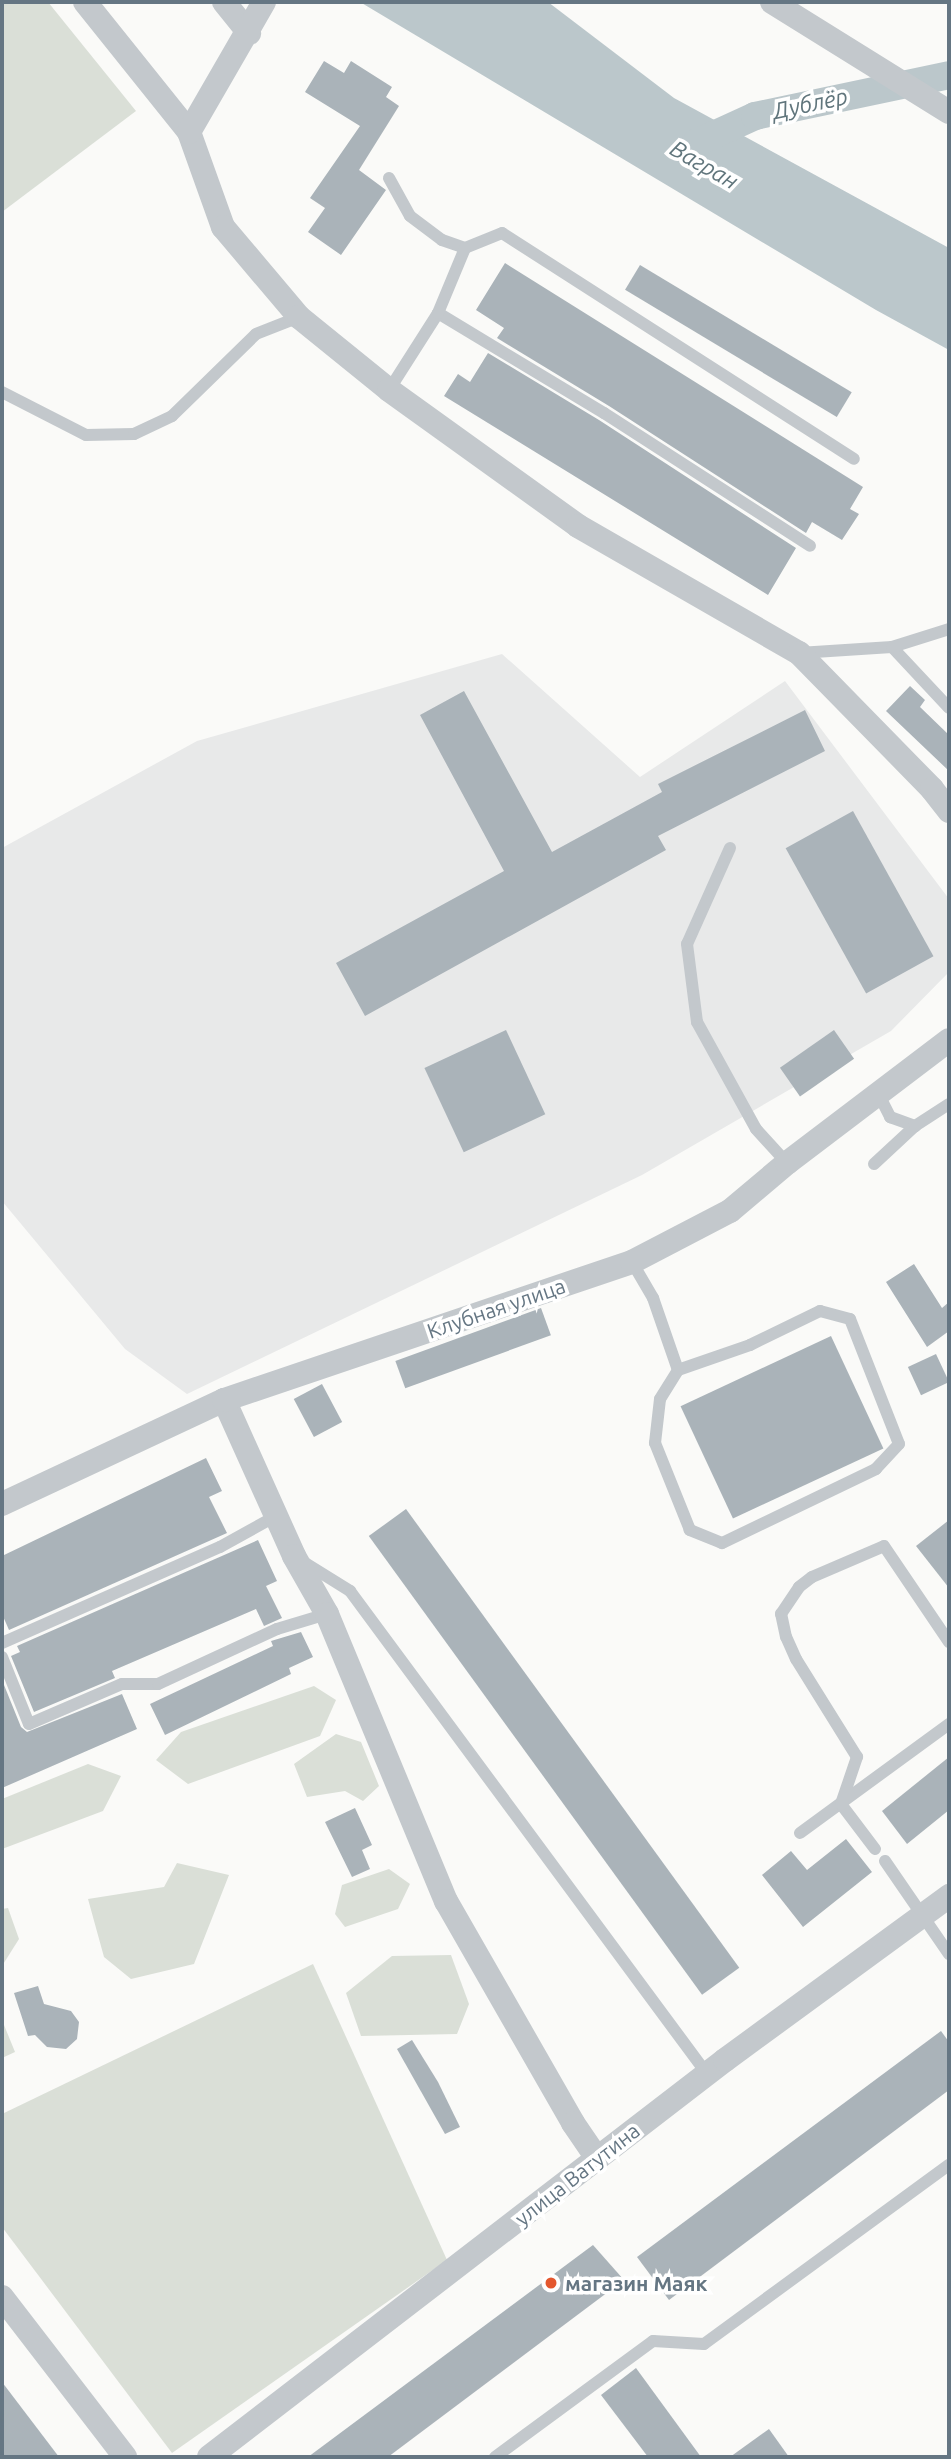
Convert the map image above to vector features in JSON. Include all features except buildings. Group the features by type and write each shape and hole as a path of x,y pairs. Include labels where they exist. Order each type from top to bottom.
{"street":[{"path":"85,2 189,132 223,228 299,317 389,390 578,526 799,653 932,789 949,811"},
{"path":"224,2 249,33"},
{"path":"189,132 219,77 249,33 264,2"},
{"path":"776,4 949,112"},
{"name":"Клубная улица","path":"2,1504 224,1400 632,1262 730,1211 787,1163 949,1040"},
{"path":"224,1400 294,1556 327,1615 446,1901 573,2123 597,2158"},
{"name":"улица Ватутина","path":"209,2457 707,2074 949,1896"},
{"path":"2,2297 125,2457"}],"lane":[{"path":"389,178 410,216 442,240 465,248 502,233 854,458"},
{"path":"389,390 438,313 465,248"},
{"path":"438,313 604,413 810,546"},
{"path":"2,392 86,435 134,434 172,416 256,334 299,317"},
{"path":"799,653 892,647 949,629"},
{"path":"892,647 949,708"},
{"path":"730,848 687,944 697,1022 756,1129 787,1163"},
{"path":"879,1095 890,1117 915,1126"},
{"path":"874,1164 915,1126 949,1104"},
{"path":"632,1262 653,1298 678,1370"},
{"path":"820,1311 850,1320 899,1444 876,1469 722,1543 690,1530 655,1443 660,1399 678,1370 750,1345 820,1311"},
{"path":"2,1643 220,1546 276,1516"},
{"path":"841,1804 857,1756 829,1714 786,1637 781,1614 789,1600 799,1587 812,1577 884,1546 949,1642"},
{"path":"294,1556 350,1591 707,2074"},
{"path":"2,1657 29,1724 122,1684 158,1684 277,1629 327,1615"},
{"path":"800,1833 949,1724"},
{"path":"841,1804 875,1849"},
{"path":"885,1861 949,1954"},
{"path":"495,2457 653,2341 704,2344 715,2337 949,2165"}],"shaded area":[{"path":"2,2 48,2 136,111 2,212"},
{"path":"502,654 640,777 785,681 949,899 949,972 891,1031 642,1175 187,1394 125,1349 2,1201 2,848 197,741"},
{"path":"314,1686 336,1700 320,1736 188,1784 156,1760 181,1732"},
{"path":"336,1734 361,1742 379,1786 363,1801 345,1791 307,1797 294,1764"},
{"path":"88,1764 121,1776 103,1811 2,1849 2,1799"},
{"path":"177,1863 229,1875 194,1964 131,1979 104,1957 88,1899 164,1887"},
{"path":"389,1869 410,1884 398,1909 345,1927 335,1914 342,1885"},
{"path":"8,1908 19,1939 2,1966 2,1909"},
{"path":"451,1955 469,2004 457,2034 361,2036 346,1993 392,1956"},
{"path":"313,1964 447,2260 172,2453 2,2227 2,2114"},
{"path":"2,2020 15,2052 2,2058"}],"water":[{"name":"Вагран","path":"360,2 548,2 674,98 949,248 949,350 876,310"}],"waterway":[{"name":"Дублёр","path":"696,143 755,116 949,75"}],"place":[{"name":"магазин Маяк","path":"551,2283"}]}
